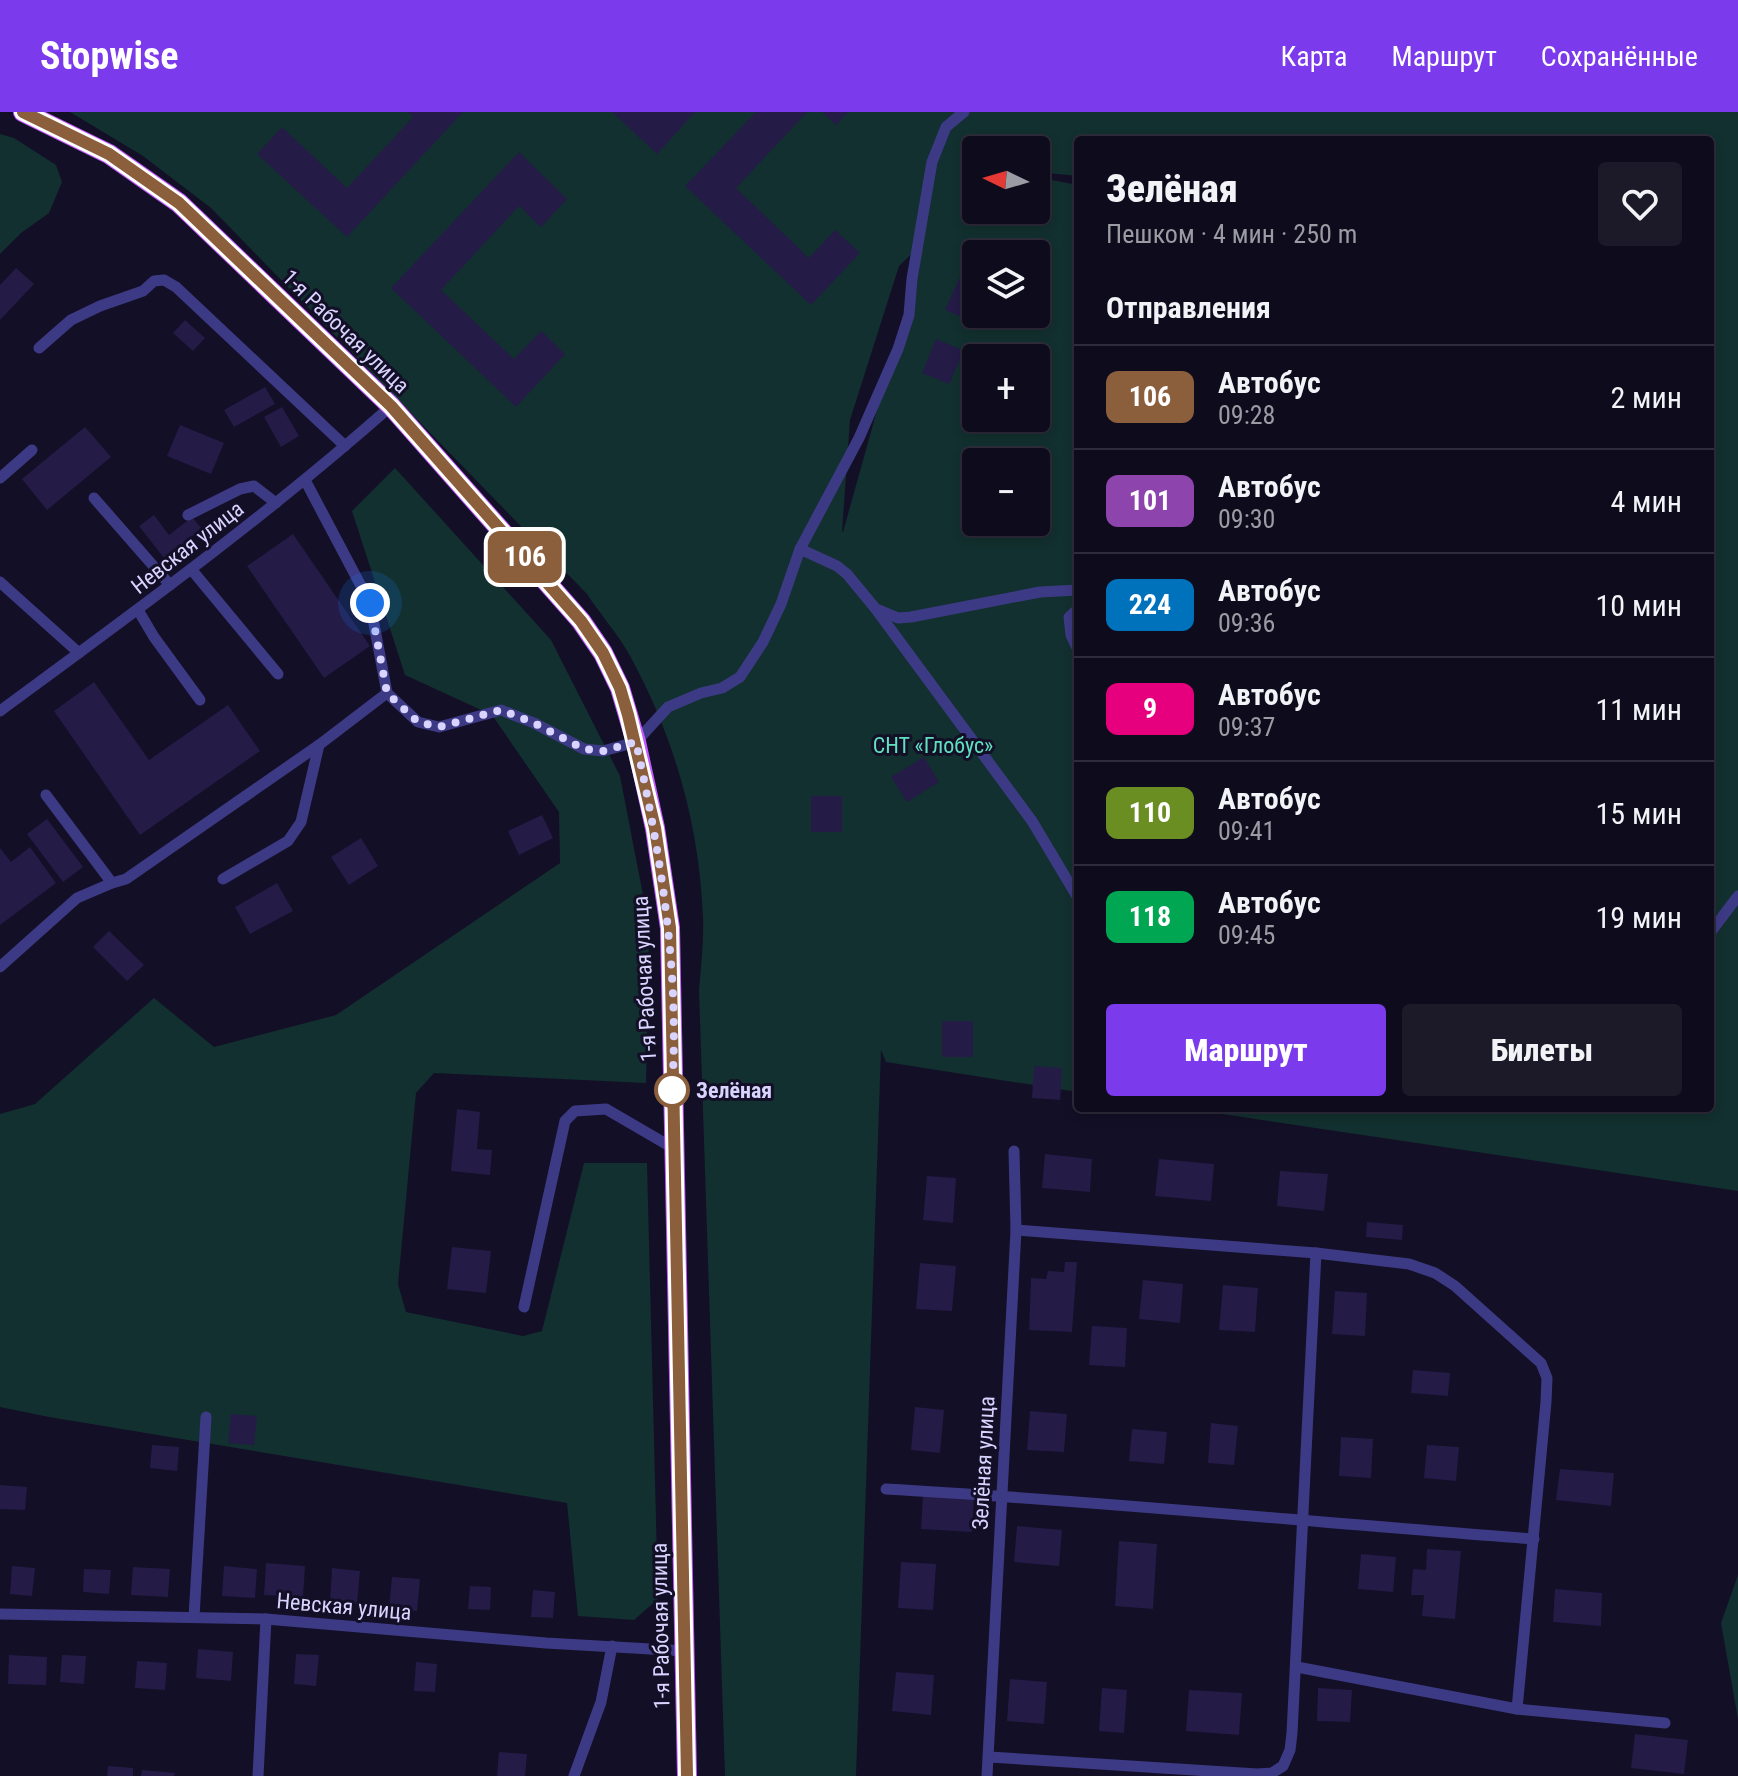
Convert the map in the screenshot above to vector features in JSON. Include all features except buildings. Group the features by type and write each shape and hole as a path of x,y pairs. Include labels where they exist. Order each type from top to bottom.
{"main road":[{"name":"1-я Рабочая улица","path":"23,112 109,154 179,203 391,406 581,621 603,653 620,688 636,742 655,828 670,928 687,1776"}],"lane":[{"path":"305,480 370,603 387,693 418,722 439,727 501,710 584,749 603,751 636,742 668,707 722,688 740,677 763,642 781,604 800,549 859,438 898,349 909,315 932,162 946,127 964,112"},
{"path":"39,348 71,320 143,291 154,281 164,280 176,287 345,446"},
{"name":"Невская улица","path":"0,711 276,503 391,406"},
{"path":"0,478 32,450"},
{"path":"188,515 240,489 254,486 276,503"},
{"path":"94,498 170,585"},
{"path":"800,549 837,566 875,608 1032,821 1074,890"},
{"path":"191,569 278,674"},
{"path":"0,582 79,653"},
{"path":"875,608 898,618 1040,592 1074,590"},
{"path":"138,610 200,700"},
{"path":"1074,613 1069,617 1074,641"},
{"path":"0,967 77,898 126,879 319,745 387,693"},
{"path":"223,879 288,841 301,822 319,745"},
{"path":"46,795 112,883"},
{"path":"1714,928 1738,896"},
{"path":"524,1307 565,1121 575,1111 606,1109 673,1148"},
{"name":"Зелёная улица","path":"987,1776 1016,1230 1014,1151"},
{"path":"1016,1230 1316,1253 1409,1264 1435,1273 1493,1317 1541,1363 1547,1378 1517,1709"},
{"path":"989,1757 1218,1773 1272,1773 1283,1766 1290,1750 1297,1667 1301,1522 1316,1253"},
{"path":"194,1617 206,1417"},
{"path":"886,1489 1002,1495 1534,1539"},
{"name":"Невская улица","path":"0,1614 266,1619 546,1643 685,1651"},
{"path":"258,1776 266,1619"},
{"path":"574,1776 601,1702 612,1646"},
{"path":"1297,1667 1517,1709 1665,1723"}],"green space":[{"name":"СНТ «Глобус»","path":"70,112 1738,112 1738,1191 1209,1112 1714,1112 1714,136 1074,136 1074,176 1050,173 1050,136 962,136 962,224 1050,224 1050,180 1074,184 1074,1091 886,1062 881,1050 856,1776 725,1776 699,990 703,944 701,882 690,814 659,716 629,654 587,594 211,208 143,156","holes":["924,242 843,532 850,420 899,266"]},
{"path":"0,134 14,138 56,165 62,182 49,213 21,233 0,254"},
{"path":"395,468 551,640 620,776 649,926 646,1083 434,1073 416,1093 398,1284 406,1312 523,1336 542,1331 584,1163 647,1163 658,1599 634,1620 578,1616 567,1503 0,1407 0,1114 35,1104 154,998 214,1047 336,1015 560,863 559,812 492,715 405,675 352,511"},
{"path":"1738,1575 1738,1719 1721,1623"}],"bus line":[{"name":"106","path":"23,112 109,154 179,203 391,406 581,621 603,653 620,688 636,742 655,828 670,928 687,1776"}],"place":[{"name":"Зелёная","path":"672,1090"}],"route":[{"path":"370,603 387,693 418,722 439,727 501,710 584,749 603,751 636,742 655,828 670,928 672,1090"}]}
